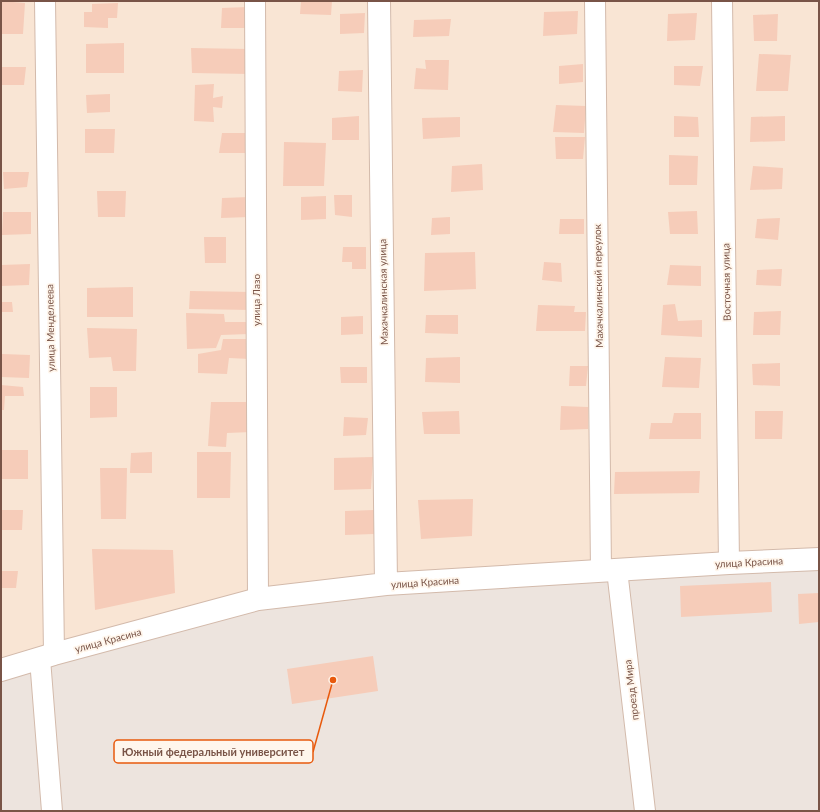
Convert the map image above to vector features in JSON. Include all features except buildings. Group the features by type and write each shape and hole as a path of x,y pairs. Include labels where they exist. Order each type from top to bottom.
{"street":[{"name":"улица Менделеева","path":"45,1 47,657"},
{"name":"улица Лазо","path":"254,1 258,599"},
{"name":"Махачкалинская улица","path":"379,1 386,584"},
{"name":"Махачкалинский переулок","path":"595,1 609,570"},
{"name":"Восточная улица","path":"722,1 729,563"},
{"name":"улица Красина","path":"1,670 258,599 386,584 819,559"},
{"name":"проезд Мира","path":"609,570 645,811"},
{"path":"47,657 52,811"}],"shaded area":[{"path":"1,1 819,1 819,559 1,673"},
{"path":"819,565 819,811 1,811 1,676 286,596"}],"place":[{"name":"Южный федеральный университет","path":"333,680"}]}
